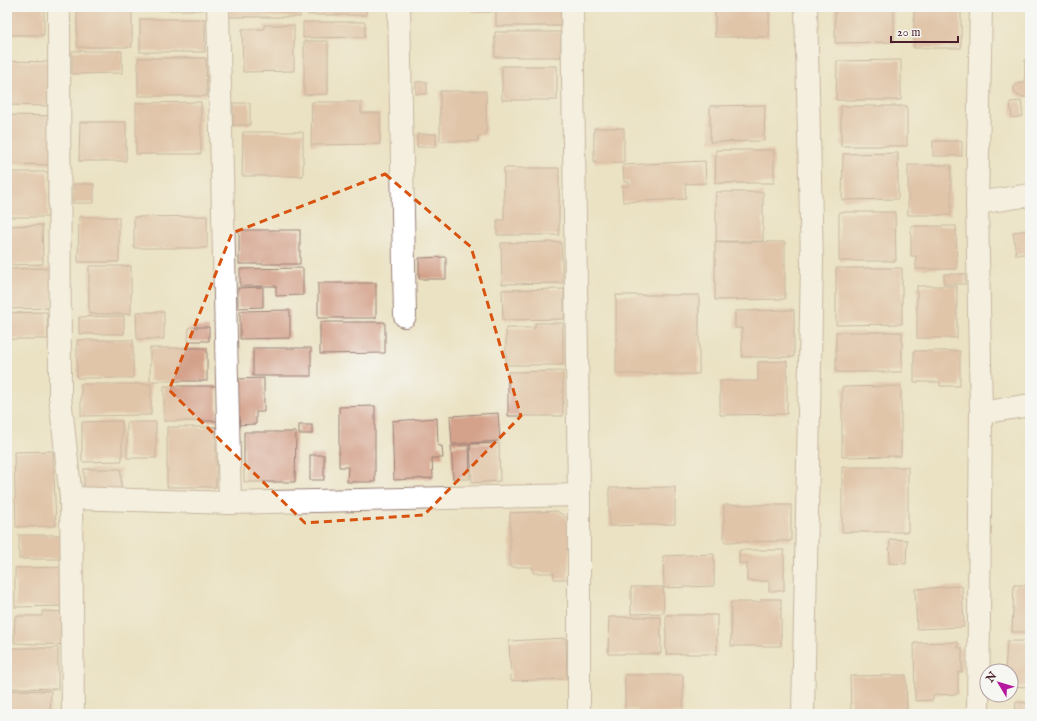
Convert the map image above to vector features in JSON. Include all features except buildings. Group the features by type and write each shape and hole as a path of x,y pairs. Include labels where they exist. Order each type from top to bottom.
{"street":[{"path":"59,7 60,397 71,498 73,714"},
{"path":"218,7 230,503"},
{"path":"399,7 404,316"},
{"path":"572,7 579,714"},
{"path":"803,714 812,264 806,7"},
{"path":"978,714 981,413 977,203 981,7"},
{"path":"977,203 1030,195"},
{"path":"981,413 1030,405"},
{"path":"71,498 230,503 578,495"}],"highlighted area":[{"path":"385,174 471,247 521,416 424,515 305,523 169,390 232,233"}]}
